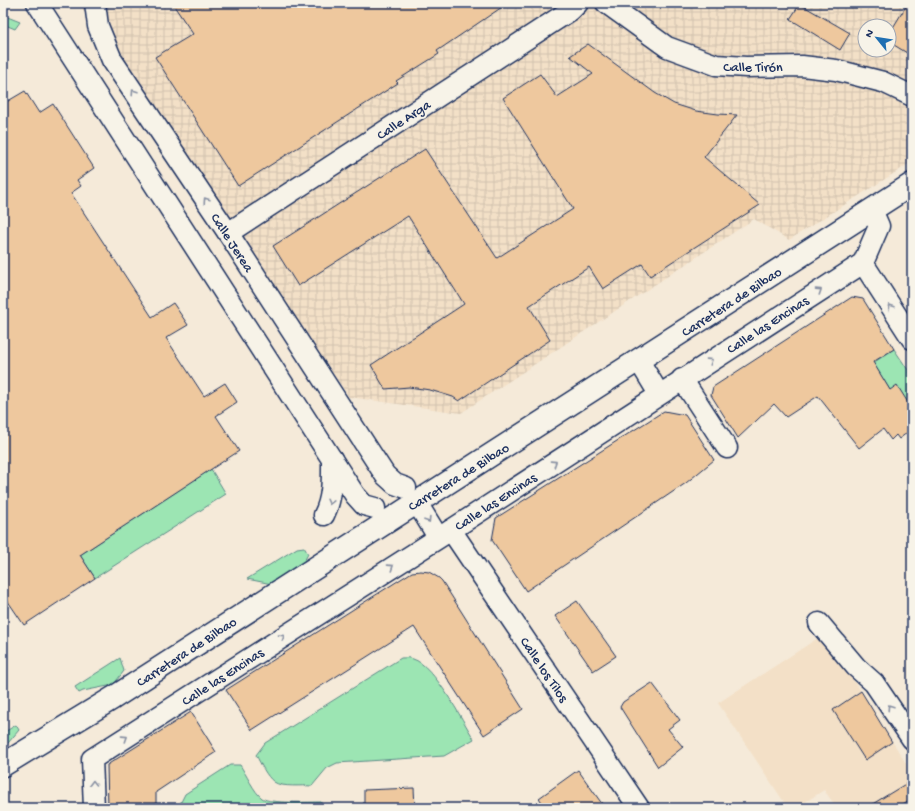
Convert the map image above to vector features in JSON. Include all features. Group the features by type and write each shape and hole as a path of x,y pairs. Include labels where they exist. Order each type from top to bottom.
{"main road":[{"name":"Carretera de Bilbao","path":"3,765 113,698 412,496 875,218 912,184"}],"street":[{"name":"Calle Jerea","path":"96,3 98,26 112,60 228,233 386,475 395,484 412,496"},
{"name":"Calle Arga","path":"228,233 571,10 578,3"},
{"name":"Calle Tirón","path":"606,3 667,47 716,66 802,66 836,70 883,82 912,96"},
{"path":"36,6 355,496 364,505 375,508"},
{"path":"875,218 863,262 912,340"},
{"name":"Calle las Encinas","path":"94,808 92,759 863,262"},
{"path":"639,361 659,394"},
{"path":"682,379 727,448"},
{"path":"324,515 329,506 332,489 332,459"},
{"name":"Calle los Tilos","path":"412,496 444,533 639,808"},
{"path":"819,623 856,667 874,682 912,739"}],"shaded area":[{"path":"78,3 912,3 912,162 789,240 754,219 461,413 349,397"},
{"path":"821,636 861,691 912,773 912,780 868,808 837,808 824,790 796,808 788,808 718,703"}],"green space":[{"path":"3,16 20,22 15,29 3,24"},
{"path":"894,349 912,376 912,402 909,404 890,390 873,363"},
{"path":"211,469 226,494 95,578 80,555"},
{"path":"304,547 308,554 302,565 272,584 247,579 297,548"},
{"path":"120,658 124,671 113,685 79,693 75,687"},
{"path":"401,658 412,658 421,663 430,671 447,694 474,739 444,756 337,763 327,768 312,786 282,785 274,782 269,777 256,755 265,743"},
{"path":"16,725 19,730 3,749 3,733"},
{"path":"230,765 240,765 253,787 262,798 266,800 281,802 321,802 321,808 178,808 185,794"}],"building":[{"path":"172,3 508,3 437,51 439,54 396,81 398,83 238,186 155,57 193,34"},
{"path":"908,3 912,3 912,56 897,47 897,21"},
{"path":"800,4 850,33 840,50 790,19"},
{"path":"588,44 655,93 674,104 696,111 737,115 704,157 760,205 650,276 642,264 603,289 589,267 529,306 550,340 459,401 453,397 430,390 409,387 385,389 371,365 464,304 408,216 298,286 273,246 425,149 497,258 573,209 503,98 540,74 557,97 593,74 570,56"},
{"path":"25,91 39,113 53,104 94,168 77,180 81,186 71,193 152,317 173,303 188,325 166,338 204,396 225,383 237,402 216,416 239,451 80,555 95,578 24,625 3,594 3,104"},
{"path":"852,297 863,299 894,349 873,362 890,390 897,385 912,409 912,429 899,439 896,435 891,440 883,429 859,448 818,396 786,417 774,404 738,438 711,395 713,387"},
{"path":"664,411 685,415 714,460 686,483 526,591 492,540 496,518"},
{"path":"412,572 429,572 442,581 523,709 484,735 414,627 252,730 226,690"},
{"path":"577,601 616,656 593,671 555,616"},
{"path":"652,683 680,720 668,729 683,747 658,767 620,707 623,702"},
{"path":"861,691 892,742 865,760 833,710"},
{"path":"191,712 216,752 156,792 156,808 108,808 107,765"},
{"path":"578,770 605,808 546,808 539,798"},
{"path":"912,780 912,798 897,808 866,808"},
{"path":"414,788 415,808 364,808 364,790"}]}
